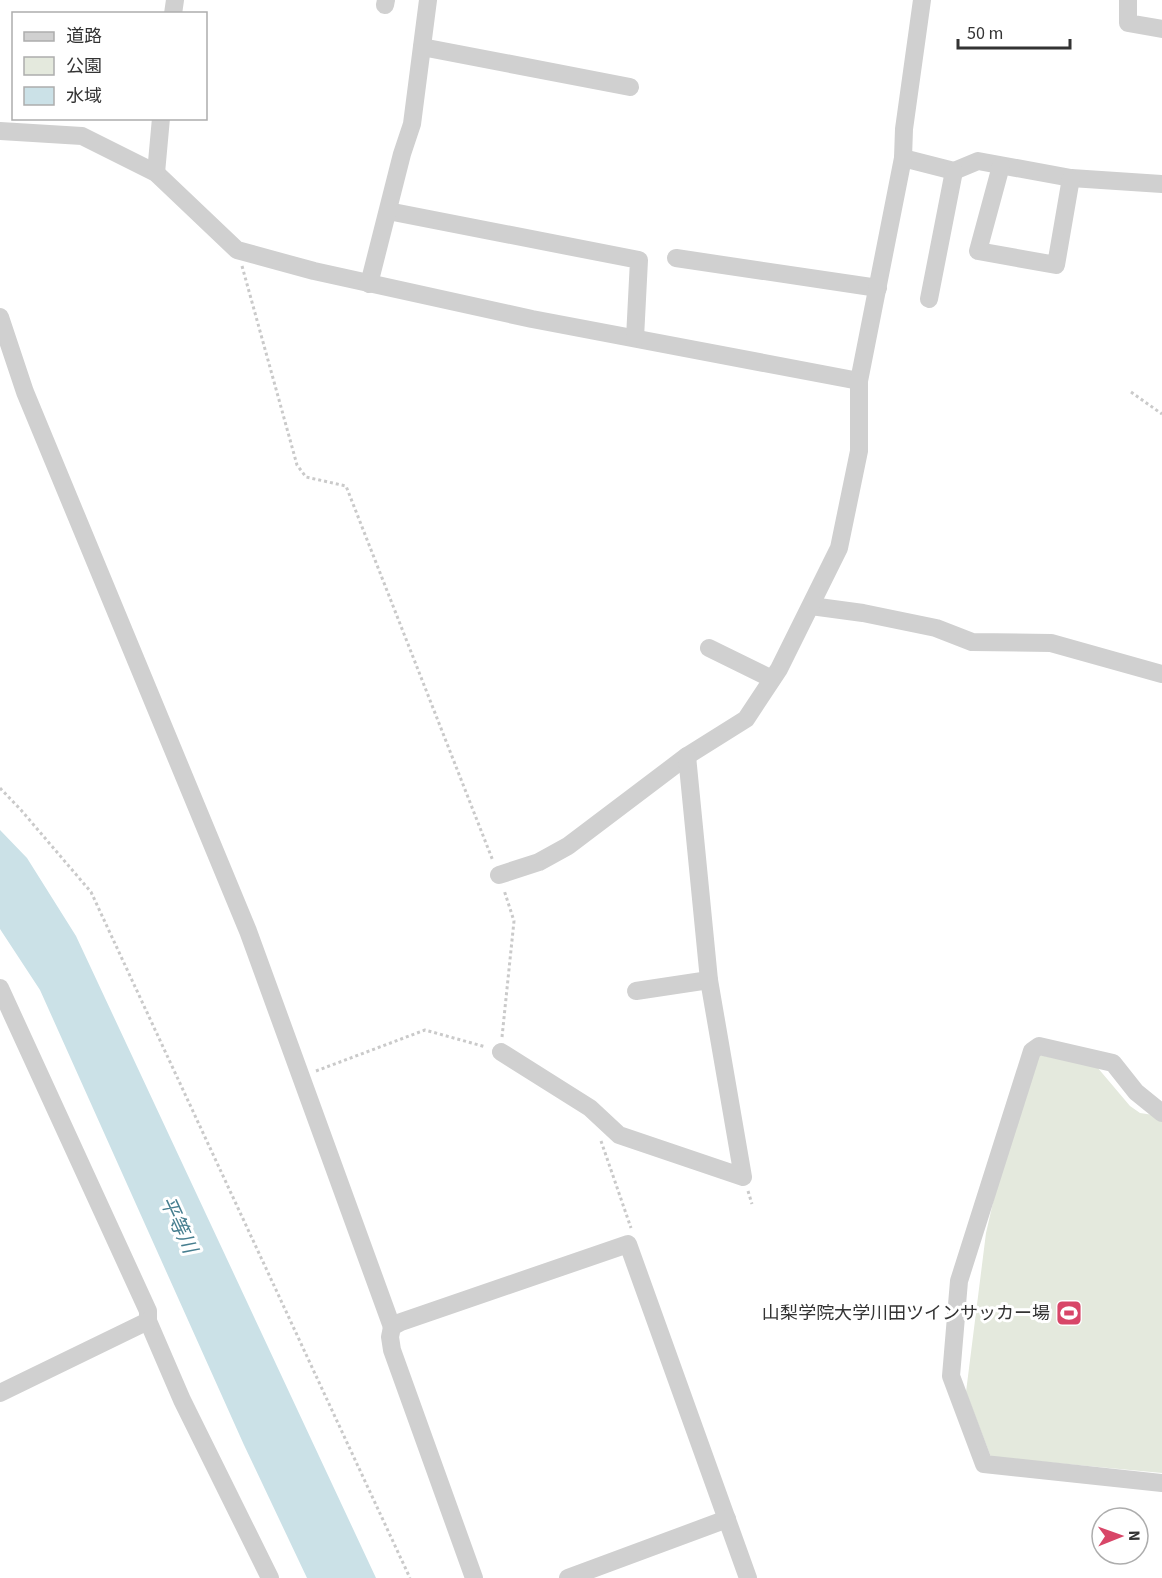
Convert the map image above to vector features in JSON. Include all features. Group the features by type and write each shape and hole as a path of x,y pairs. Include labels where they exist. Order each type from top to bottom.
{"street":[{"path":"369,284 402,154 412,124 428,0"},
{"path":"499,875 539,862 568,846 687,756 746,719 772,679 811,606 839,548 859,451 859,381 903,158 904,129 922,0"},
{"path":"1128,0 1128,23 1162,29"},
{"path":"422,47 630,87"},
{"path":"156,173 161,120"},
{"path":"0,131 82,136 156,173 237,250 369,284 553,323 859,381"},
{"path":"903,158 954,171 978,161 1071,177 1162,184"},
{"path":"1001,166 978,251 1056,266 1071,177"},
{"path":"929,299 954,171"},
{"path":"388,211 639,261 635,338"},
{"path":"676,258 878,288"},
{"path":"0,317 25,392 248,931 392,1327 390,1337 392,1350 474,1578"},
{"path":"811,606 864,613 936,628 972,642 1051,643 1162,674"},
{"path":"709,648 772,679"},
{"path":"501,1052 590,1108 619,1135 743,1177 709,980 687,756"},
{"path":"636,991 709,980"},
{"path":"0,988 148,1311 143,1323 0,1393"},
{"path":"1162,1113 1136,1092 1113,1063 1039,1046 1032,1052 959,1281 951,1376 984,1464 1162,1483"},
{"path":"392,1327 400,1322 628,1244 748,1578"},
{"path":"143,1323 270,1578"},
{"path":"568,1578 727,1519"}],"path":[{"path":"237,250 297,465 306,477 346,486 499,875 514,921 501,1052 425,1030 301,1076"},
{"path":"1131,392 1162,414"},
{"path":"0,788 91,892 410,1578"},
{"path":"601,1141 631,1228 628,1244"}],"green space":[{"name":"山梨学院大学川田ツインサッカー場","path":"1035,1054 1097,1067 1130,1106 1140,1113 1160,1116 1162,1119 1162,1473 991,1457 966,1392 986,1233 1000,1172"}],"water":[{"name":"平等川","path":"0,830 27,858 76,936 376,1578 307,1578 244,1445 40,990 0,929"}],"place":[{"name":"山梨学院大学川田ツインサッカー場","path":"1069,1313"}]}
